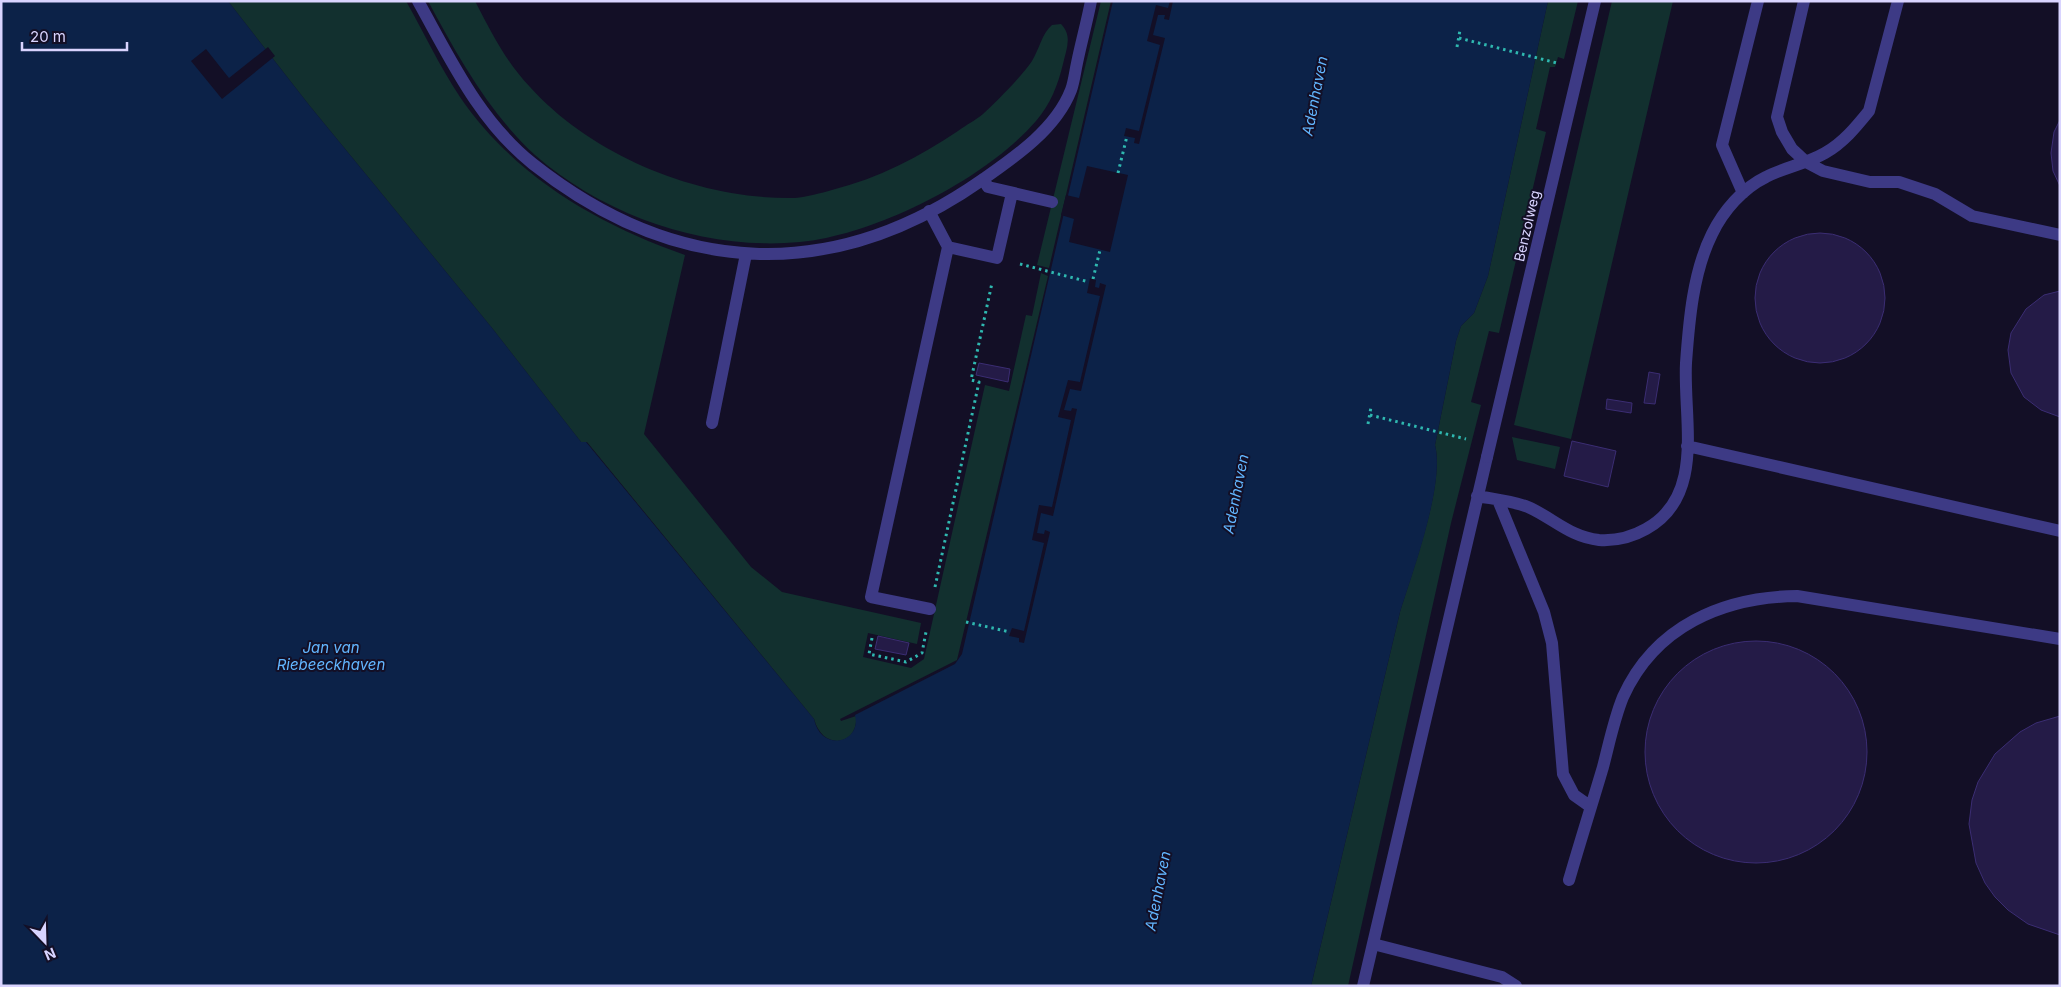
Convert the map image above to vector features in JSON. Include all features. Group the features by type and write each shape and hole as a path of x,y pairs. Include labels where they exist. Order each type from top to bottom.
{"street":[{"path":"418,1 475,101 508,142 532,163 584,199 648,230 684,243 715,251 746,254 797,254 856,243 929,211 983,179 1038,137 1056,114 1071,90 1091,1"},
{"name":"Benzolweg","path":"1363,986 1476,496 1487,457 1595,1"},
{"path":"1743,194 1722,145 1758,1"},
{"path":"1804,1 1777,117 1782,132 1792,149 1806,162 1842,177 1870,182 1899,182 1935,194 1972,216 2060,235"},
{"path":"1476,496 1526,506 1545,515 1564,530 1582,537 1601,540 1621,539 1640,533 1655,524 1676,501 1686,474 1686,364 1691,309 1704,254 1712,234 1723,216 1743,194 1766,177 1806,162 1826,152 1844,139 1869,112 1898,1"},
{"path":"983,179 988,187 1052,202"},
{"path":"948,247 997,258 1012,193"},
{"path":"929,211 948,247 871,597 930,609"},
{"path":"712,423 746,254"},
{"path":"1687,446 2060,531"},
{"path":"1498,500 1544,612 1552,643 1563,774 1574,795 1591,807"},
{"path":"1569,880 1623,698 1633,679 1662,644 1681,628 1701,615 1722,607 1770,596 1797,596 2060,639"},
{"path":"1373,944 1502,977 1516,986"}],"path":[{"path":"1457,47 1460,30"},
{"path":"1459,38 1561,64"},
{"path":"1118,173 1127,136"},
{"path":"1093,279 1100,250"},
{"path":"872,638 869,654 906,662 922,653 978,382 971,380 997,258 1089,282"},
{"path":"1368,424 1371,407"},
{"path":"1370,415 1463,438"},
{"path":"966,622 1010,632"}],"green space":[{"path":"228,1 406,1 460,97 506,151 532,174 589,212 652,243 685,255 644,434 751,567 782,592 921,623 917,644 868,633 863,657 911,668 924,659 985,385 1009,391 1026,315 1032,316 1041,273 1048,276 957,660 840,719 841,721 856,716 852,733 846,738 840,741 825,737 814,719 587,442 581,442 492,328 309,105"},
{"path":"428,1 475,1 506,57 530,87 556,112 585,134 617,153 651,170 686,182 759,197 795,198 809,196 849,185 898,166 943,141 983,114 1028,67 1046,32 1052,25 1061,24 1067,33 1068,43 1056,87 1041,115 1015,143 959,183 927,201 894,216 830,237 800,242 729,241 694,235 659,225 626,212 593,196 563,177 535,155 503,121 475,82 450,42"},
{"path":"1101,1 1111,1 1049,268 1037,265"},
{"path":"1548,1 1578,1 1564,59 1558,57 1555,67 1550,67 1536,129 1546,132 1499,333 1489,331 1471,402 1481,405 1451,523 1348,986 1311,986 1400,612 1426,528 1435,482 1437,462 1435,445 1456,341 1461,326 1474,313 1488,276"},
{"path":"1612,1 1673,1 1571,439 1514,425"},
{"path":"1512,437 1560,447 1555,469 1517,460"}],"water":[{"name":"Jan van Riebeeckhaven","path":"1,1 228,1 309,105 492,328 581,442 586,442 814,719 818,730 824,737 840,740 847,738 853,732 856,725 855,715 955,664 962,654 1113,1 1548,1 1488,276 1474,313 1461,326 1456,341 1435,445 1437,462 1436,482 1432,504 1400,612 1311,986 1,986"}],"pier":[{"path":"1170,1 1173,1 1169,20 1164,19 1165,15 1158,15 1153,35 1165,38 1139,144 1134,143 1135,138 1124,136 1126,128 1139,131 1160,45 1147,41 1156,5 1168,8"},
{"path":"268,47 275,56 222,99 191,61 206,49 229,78"},
{"path":"1087,166 1128,175 1110,252 1069,242 1074,219 1061,215 1066,195 1079,198"},
{"path":"1090,278 1096,280 1095,287 1099,288 1100,283 1106,285 1081,391 1070,389 1064,410 1071,411 1072,408 1077,409 1053,516 1041,513 1037,533 1044,534 1045,530 1050,532 1024,643 1019,642 1019,638 1009,636 1012,628 1024,631 1044,543 1032,540 1039,505 1052,507 1071,420 1058,417 1068,380 1080,382 1100,296 1087,293"}],"building":[{"path":"2060,120 2060,186 2053,171 2051,153 2054,132"},
{"path":"1820,233 1833,234 1845,238 1866,252 1880,273 1884,285 1884,311 1880,323 1866,344 1845,358 1833,362 1820,363 1807,362 1795,358 1774,344 1760,323 1756,311 1755,298 1756,285 1760,273 1774,252 1795,238 1807,234"},
{"path":"2060,291 2060,417 2041,410 2024,397 2011,373 2008,350 2011,333 2026,309 2044,295"},
{"path":"979,363 1010,369 1008,382 976,375"},
{"path":"1649,372 1660,374 1655,404 1644,403"},
{"path":"1607,399 1632,403 1631,413 1606,409"},
{"path":"1572,441 1616,451 1608,487 1564,476"},
{"path":"878,636 909,643 906,655 875,649"},
{"path":"1756,641 1778,643 1798,649 1818,660 1835,673 1848,690 1859,710 1865,730 1867,752 1865,774 1859,794 1848,814 1835,831 1818,844 1798,855 1778,861 1756,863 1734,861 1714,855 1694,844 1677,831 1664,814 1653,794 1647,774 1645,752 1647,730 1653,710 1664,690 1677,673 1694,660 1714,649 1734,643"},
{"path":"2060,716 2060,935 2028,924 2008,910 1995,897 1985,883 1976,863 1969,824 1972,800 1978,782 1995,754 2020,732 2036,723"}],"water label":[{"name":"Adenhaven","path":"1315,96"},
{"name":"Adenhaven","path":"1236,494"},
{"name":"Adenhaven","path":"1158,891"}]}
